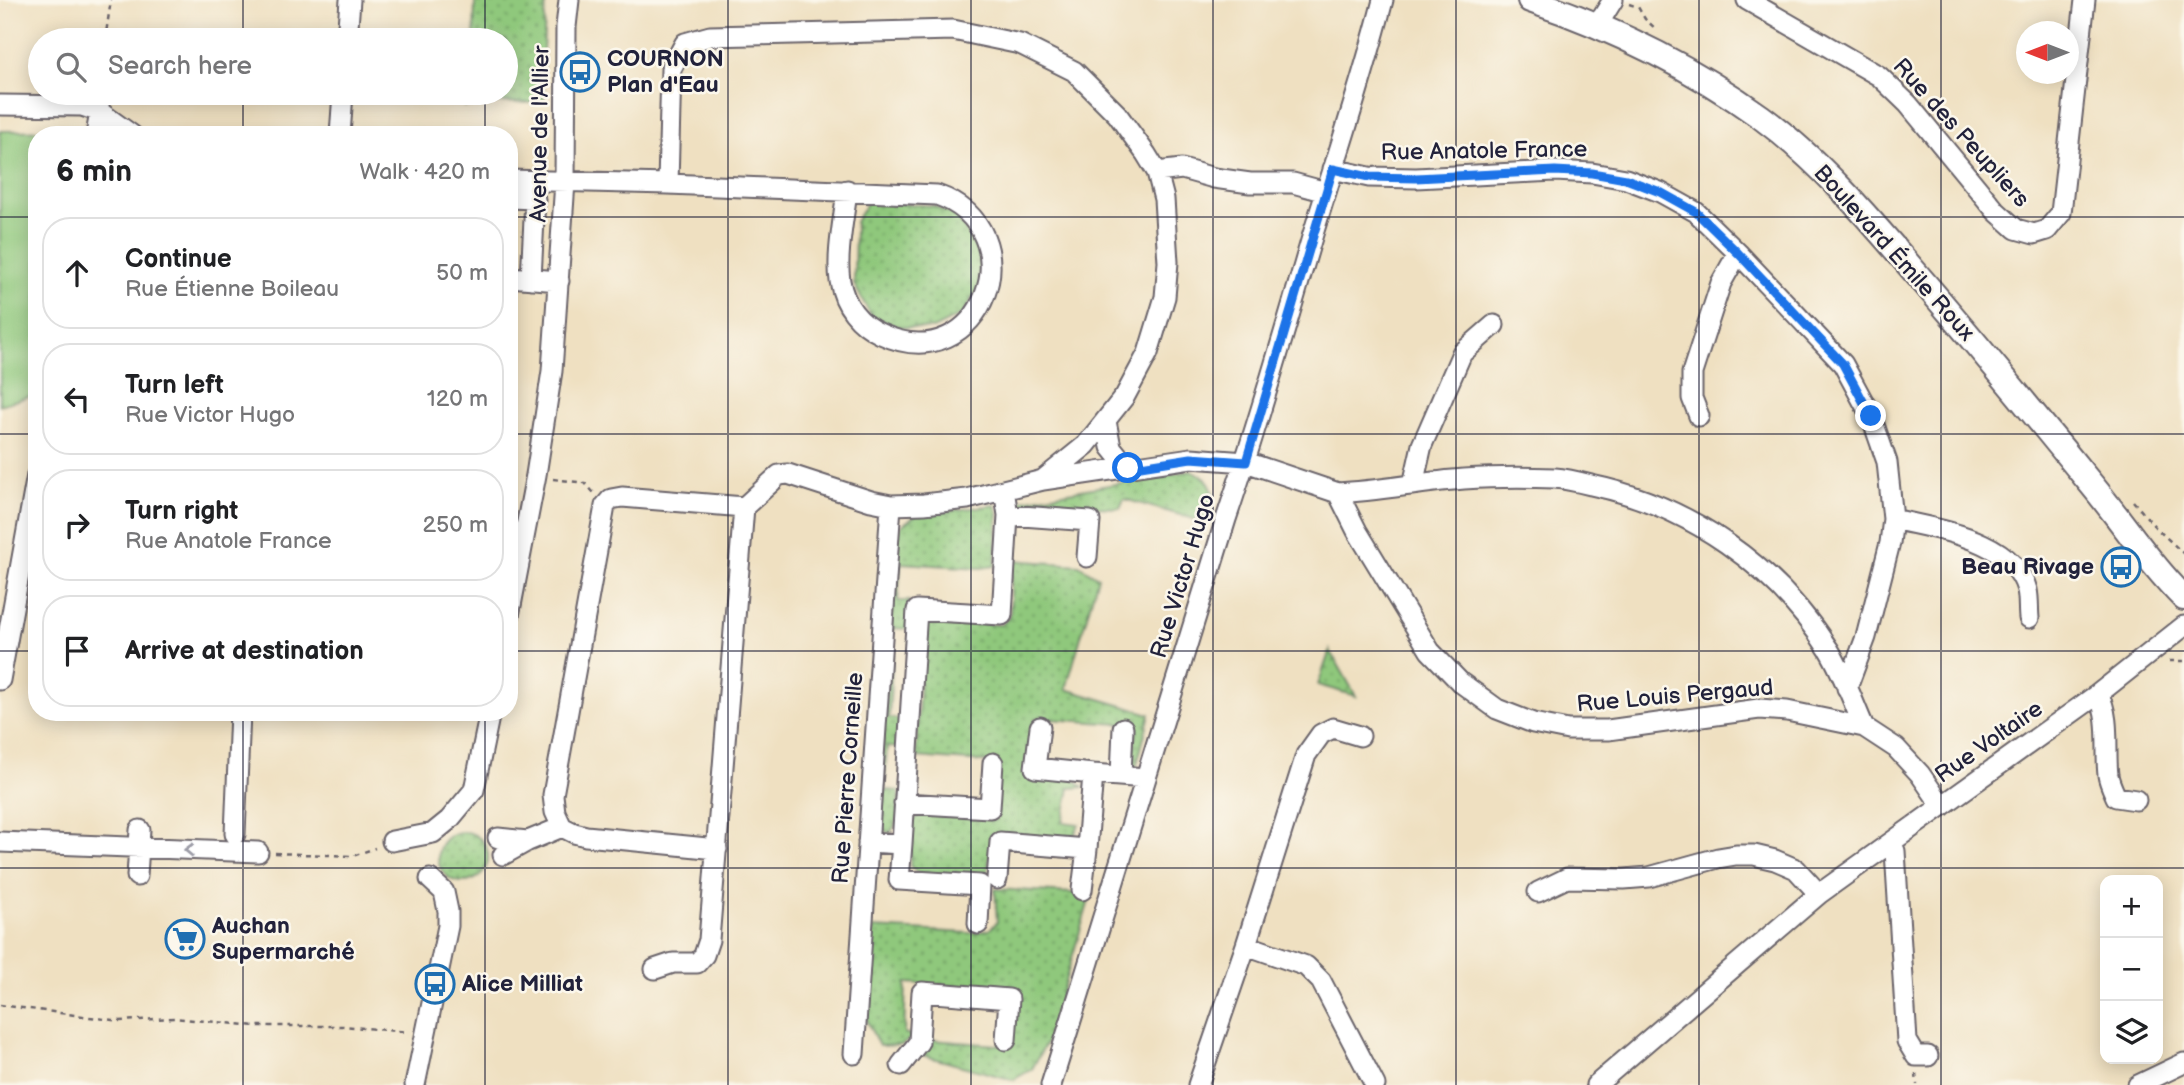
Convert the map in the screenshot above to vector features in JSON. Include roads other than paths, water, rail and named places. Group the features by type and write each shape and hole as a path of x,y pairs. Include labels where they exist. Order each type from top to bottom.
{"main road":[{"name":"Boulevard Émile Roux","path":"1530,0 1656,52 1762,118 1808,158 1860,207 1957,320 2184,598"}],"street":[{"path":"347,28 349,0"},
{"name":"Avenue de l'Allier","path":"561,0 566,27"},
{"name":"Avenue de l'Allier","path":"518,566 536,475 552,371 565,181 566,27 569,0"},
{"name":"Rue Victor Hugo","path":"1051,1085 1246,462 1384,0"},
{"path":"1597,26 1613,0"},
{"name":"Rue des Peupliers","path":"1747,0 1880,76 1908,104 1996,211 2016,229 2034,234 2047,230 2061,213 2085,0"},
{"path":"668,184 671,69 685,43 709,36 953,30 1020,44 1074,71 1117,114 1157,172 1164,199 1168,262 1165,297 1148,353 1125,396 1086,445 1043,480"},
{"path":"0,105 86,105"},
{"path":"97,126 98,105"},
{"path":"101,105 123,126"},
{"path":"340,126 341,105"},
{"path":"1157,172 1182,169 1214,178 1250,183 1293,183 1326,192"},
{"name":"Rue Anatole France","path":"1333,169 1369,177 1416,178 1555,171 1592,173 1626,179 1660,192 1696,212 1738,253 1843,364 1871,416 1887,462 1893,519 1890,543 1866,637 1847,688"},
{"path":"518,180 847,190 937,195 963,208 975,221 982,232 990,258 989,287 978,312 958,332 932,342 904,342 877,333 866,327 856,316 844,295 839,267 847,190"},
{"path":"518,198 535,199 531,279"},
{"path":"1699,416 1692,398 1692,373 1721,283 1738,253"},
{"path":"518,278 559,281"},
{"path":"1413,485 1422,445 1462,353 1494,325"},
{"path":"1106,421 1111,447 1128,468"},
{"path":"654,969 673,963 696,963 704,955 709,940 744,507 779,475 788,474 891,505 967,499 1043,480 1191,458 1246,462 1338,493 1465,479 1558,478 1616,490 1664,508 1708,531 1751,560 1793,601 1830,652 1864,727"},
{"path":"978,925 980,885 899,880 917,610 1002,615 1008,515 1004,490"},
{"name":"Rue Louis Pergaud","path":"1338,493 1357,531 1430,651 1460,682 1497,709 1533,723 1569,730 1608,730 1759,709 1787,711 1864,727 1896,748 1920,774 1942,806"},
{"path":"717,849 574,833 562,827 555,812 553,795 605,506 611,499 622,497 744,507"},
{"name":"Rue Pierre Corneille","path":"854,1054 891,505"},
{"path":"1008,515 1090,521 1087,557"},
{"path":"1893,519 1966,538 1994,549 2017,567 2027,591 2029,618"},
{"path":"0,680 28,525"},
{"name":"Rue Voltaire","path":"1596,1085 1819,894 2098,694 2184,626"},
{"path":"2098,694 2105,724 2108,778 2116,797 2136,800"},
{"path":"234,834 240,721"},
{"path":"392,841 433,833 449,820 474,790 488,721"},
{"path":"1040,727 1035,768 1146,778"},
{"path":"1121,776 1123,728"},
{"path":"1198,1085 1247,945 1306,755 1321,734 1333,728 1360,736"},
{"path":"904,803 990,808 993,763"},
{"path":"1082,890 1093,774"},
{"path":"501,847 528,841 562,827"},
{"path":"137,876 139,839"},
{"path":"0,842 139,839 258,852"},
{"path":"868,842 902,844"},
{"path":"997,879 1000,842 1087,849"},
{"path":"1892,844 1895,851 1907,1041 1916,1056 1928,1056"},
{"path":"1538,892 1567,878 1649,877 1718,858 1754,855 1796,869 1819,894"},
{"path":"415,1083 447,926 448,911 437,885"},
{"path":"1247,945 1294,960 1306,966 1321,981 1375,1085"},
{"path":"901,1065 919,1042 922,992 1009,999 1006,1040"},
{"path":"2138,1085 2184,1063"}],"place":[{"name":"COURNON Plan d'Eau","path":"580,72"},
{"name":"Beau Rivage","path":"2121,567"},
{"name":"Auchan Supermarché","path":"185,939"},
{"name":"Alice Milliat","path":"435,984"}]}
